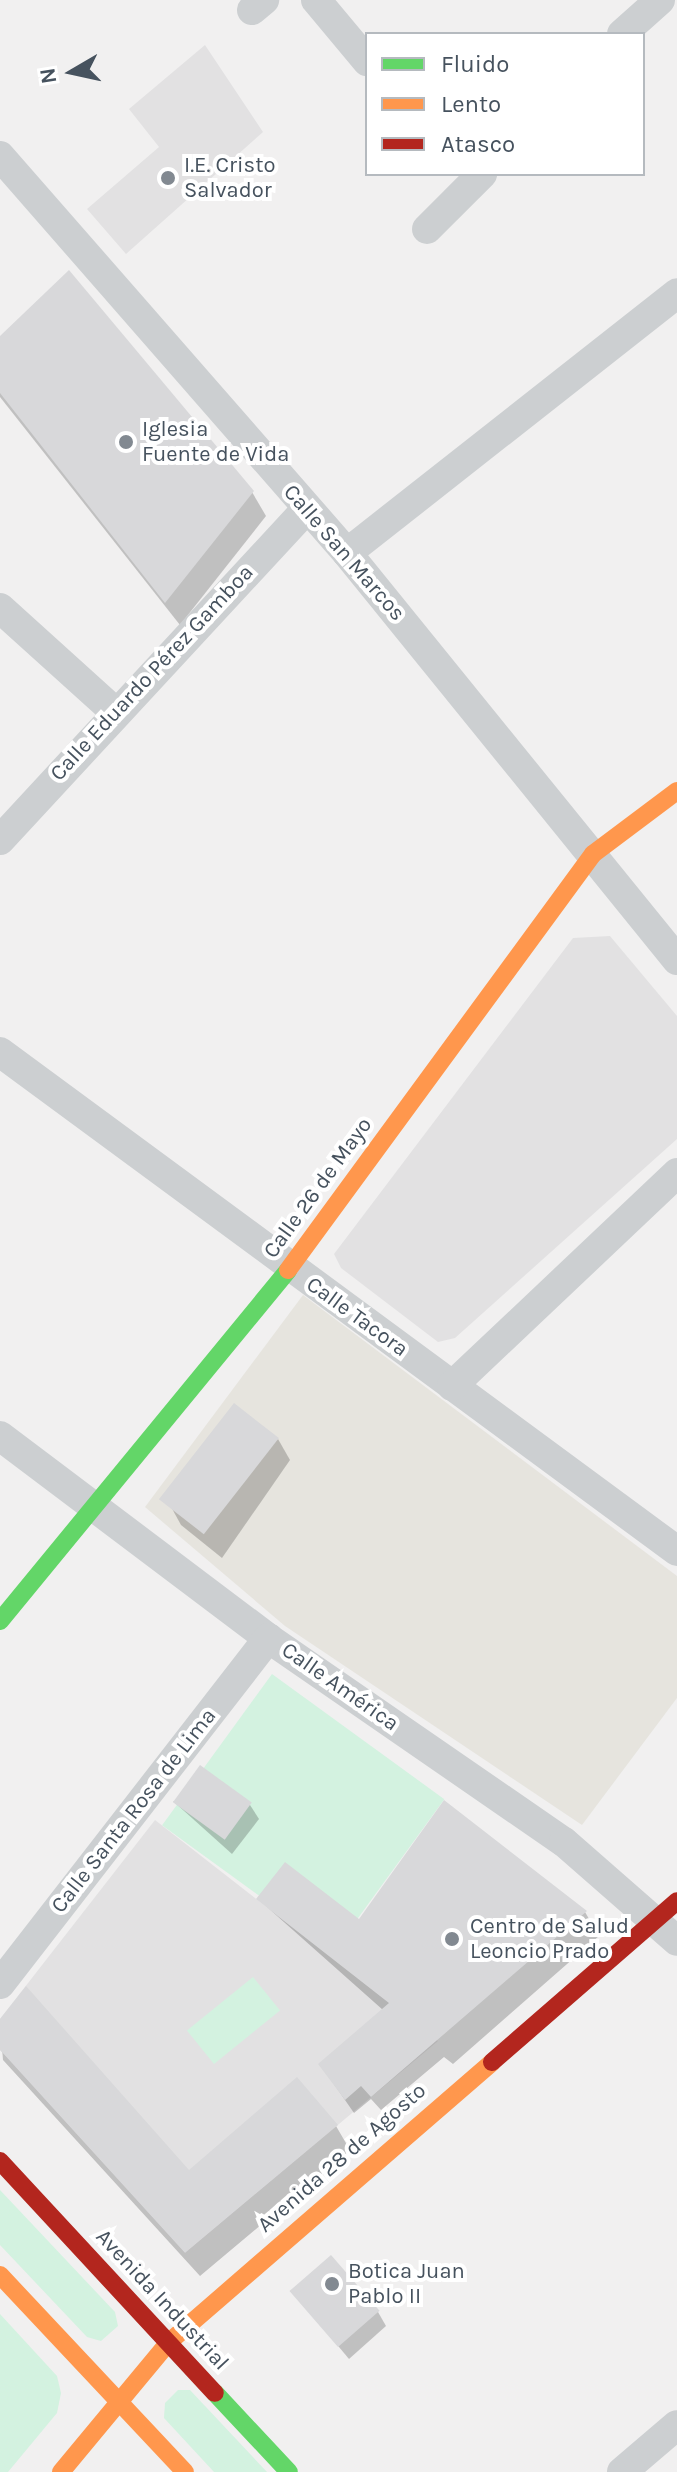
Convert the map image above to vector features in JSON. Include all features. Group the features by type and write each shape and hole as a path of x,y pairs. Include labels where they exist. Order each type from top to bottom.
{"street":[{"path":"624,32 660,0"},
{"path":"326,4 365,58"},
{"name":"Calle San Marcos","path":"0,156 347,553 677,960"},
{"path":"427,229 472,177"},
{"path":"347,553 677,293"},
{"name":"Calle Eduardo Pérez Gamboa","path":"0,840 113,710 306,509"},
{"path":"0,608 113,710"},
{"name":"Calle 26 de Mayo","path":"0,1621 289,1269 593,854 677,791"},
{"name":"Calle Tacora","path":"0,1052 289,1269 677,1551"},
{"path":"452,1386 677,1173"},
{"name":"Calle América","path":"0,1436 90,1509 268,1638 564,1842 667,1909 677,1941"},
{"name":"Calle Santa Rosa de Lima","path":"0,1984 268,1638"},
{"name":"Avenida 28 de Agosto","path":"61,2472 168,2343 667,1909"},
{"name":"Avenida Industrial","path":"0,2161 289,2472"},
{"path":"0,2275 185,2472"},
{"path":"622,2472 677,2425"}],"shaded area":[{"name":"I.E. Cristo Salvador","path":"205,45 263,132 126,254 87,209 159,147 129,109"},
{"path":"610,936 677,1016 677,1139 455,1338 438,1342 341,1268 334,1254 573,938"},
{"path":"303,1295 677,1576 677,1698 582,1825 285,1626 145,1507"},
{"path":"155,1820 438,2041 185,2253 0,2050 0,2019"}],"green space":[{"path":"272,1674 444,1799 334,1950 162,1825"},
{"path":"253,1977 280,2010 214,2064 187,2030"},
{"path":"0,2190 115,2312 118,2326 101,2341 87,2337 0,2245"},
{"path":"0,2314 57,2376 61,2393 57,2413 8,2472 0,2472"},
{"path":"178,2390 190,2390 267,2472 214,2472 164,2418 165,2403"}],"building":[{"name":"Iglesia Fuente de Vida","path":"69,270 254,491 165,603 0,393 0,336"},
{"path":"234,1403 279,1438 204,1534 159,1499"},
{"path":"200,1765 252,1803 225,1840 173,1802"},
{"name":"Centro de Salud Leoncio Prado","path":"444,1800 587,1911 371,2097 361,2086 345,2100 318,2064 389,2003 256,1899 285,1862 359,1919"},
{"path":"26,1986 189,2170 297,2077 338,2125 185,2253 0,2050 0,2019"},
{"path":"331,2255 380,2311 338,2347 289,2291"}],"traffic: fast":[{"path":"0,1621 288,1270"},
{"path":"215,2393 289,2472"}],"traffic: slow":[{"path":"288,1270 593,854 677,791"},
{"path":"61,2472 168,2343 492,2062"},
{"path":"0,2275 185,2472"}],"traffic: jam":[{"path":"492,2062 677,1901"},
{"path":"0,2161 215,2393"}],"place":[{"name":"I.E. Cristo Salvador","path":"168,178"},
{"name":"Iglesia Fuente de Vida","path":"126,442"},
{"name":"Centro de Salud Leoncio Prado","path":"452,1939"},
{"name":"Botica Juan Pablo II","path":"332,2284"}]}
